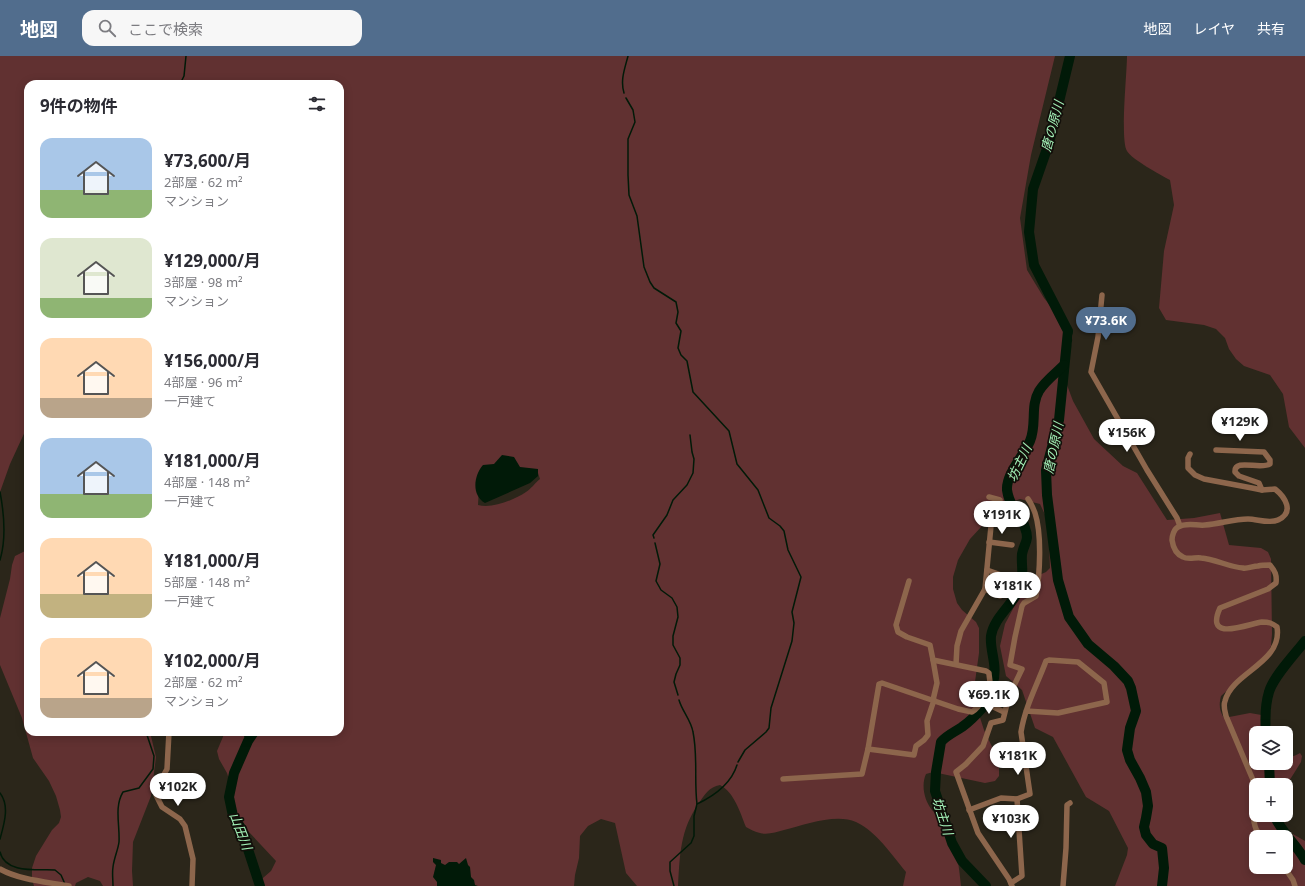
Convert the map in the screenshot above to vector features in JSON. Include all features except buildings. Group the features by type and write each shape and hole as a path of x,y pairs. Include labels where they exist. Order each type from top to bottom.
{"street":[{"path":"1102,295 1098,337 1091,372 1147,470 1177,518 1180,526"},
{"path":"1216,450 1264,452 1270,460 1270,464 1266,466 1240,464 1235,470 1239,476 1259,483 1262,490"},
{"path":"1190,454 1188,458 1188,468 1196,475 1262,490 1275,489 1283,494 1286,501 1287,508 1285,514 1278,520 1267,521 1249,519 1235,520 1205,526 1180,526 1176,529 1172,537 1176,552 1184,558 1201,558 1243,568 1270,565 1277,577 1276,583 1268,589 1220,608 1217,615 1219,626 1223,629 1229,630 1263,622 1272,623 1277,627 1278,635 1267,658 1236,683 1229,691 1224,701 1226,716 1253,780 1253,816 1257,830"},
{"path":"956,664 957,646 961,631 985,589 991,526 1000,500 988,497"},
{"path":"1017,799 1022,876 1011,885 978,832 956,772 979,752 983,746 991,723 1003,720 1009,696 1022,669 1010,665 1010,662 1022,606 1024,603 1036,596 1039,582 1038,530 1035,514 1028,499"},
{"path":"994,519 1010,521"},
{"path":"989,542 1012,545"},
{"path":"987,570 1004,576"},
{"path":"868,748 914,755 916,746 928,735 927,721 934,700 937,683 930,645 898,632 896,625 909,581"},
{"path":"985,589 1000,596"},
{"path":"783,779 862,774 879,684 882,683 968,712 975,710 990,682 989,673 956,664 933,660"},
{"path":"969,810 1002,798 1017,799 1030,794 1021,732 1026,711 1029,700 1046,661 1078,662 1104,683 1107,702 1058,713 1026,711"},
{"path":"981,701 1004,712"},
{"path":"169,736 167,769 157,787 156,795 162,807 180,819 185,826 193,859 192,886"},
{"path":"1063,886 1067,805 1070,803"},
{"path":"0,869 6,873 69,886"},
{"path":"1289,874 1295,886"}],"shaded area":[{"path":"0,56 1055,56 1031,155 1020,218 1027,270 1044,298 1073,335 1067,367 1067,385 1073,401 1094,439 1123,466 1137,473 1167,520 1194,518 1220,513 1229,545 1261,548 1268,552 1271,559 1271,646 1267,654 1221,696 1220,707 1224,718 1250,713 1267,716 1269,719 1270,726 1249,726 1249,770 1293,770 1293,756 1300,753 1302,756 1301,762 1291,778 1249,778 1249,822 1282,822 1288,830 1249,830 1249,874 1293,874 1293,834 1305,841 1305,886 1115,886 1127,855 1128,848 1109,811 1086,797 1053,737 1035,728 1022,690 1006,676 1000,646 1005,624 1028,580 1046,572 1050,568 1048,521 1040,504 1020,499 1006,504 1001,513 982,526 970,539 958,560 953,577 953,589 957,603 962,610 976,622 979,628 979,653 974,699 984,730 997,757 999,767 999,776 995,781 985,783 933,772 926,774 924,778 924,792 927,802 932,810 946,825 954,842 961,886 903,886 906,872 877,837 864,826 856,822 830,819 775,832 763,834 758,833 746,827 733,797 720,785 713,787 705,794 688,823 682,843 678,886 637,886 626,873 615,823 601,819 588,826 580,836 579,858 574,886 256,886 256,884 271,871 276,861 233,815 229,806 229,801 233,792 227,773 219,759 217,751 223,736 344,736 344,80 24,80 24,434 10,464 0,492","holes":["496,464 538,473 540,479 528,491 509,501 490,506 478,505 479,487"]},
{"path":"1127,56 1305,56 1305,448 1289,427 1283,394 1270,375 1244,366 1236,359 1229,349 1225,338 1216,329 1204,325 1166,320 1159,308 1164,251 1174,205 1170,180 1153,171 1127,151 1124,134 1124,121"},
{"path":"502,455 514,457 520,467 538,469 538,476 530,483 485,503 478,495 476,490 476,479 483,465 494,464"},
{"path":"24,552 24,725 0,665 0,618 15,556"},
{"path":"27,736 151,736 156,757 151,796 133,842 133,886 103,886 100,881 88,877 76,883 75,886 34,886 32,879 32,868 36,856 52,830 59,823 61,817 56,796 49,781 33,758"},
{"path":"433,858 441,860 441,863 445,865 449,862 457,862 459,864 466,858 470,867 471,877 474,880 475,885 478,886 437,886 437,882 433,877 436,865 433,862"}],"waterway":[{"path":"182,80 184,76 186,56"},
{"path":"624,93 623,79 628,56"},
{"name":"唐の原川","path":"1070,56 1049,143 1033,189 1029,232 1034,265 1068,331 1059,420 1046,470 1047,495 1058,580 1069,617 1088,644 1114,666 1128,681 1131,688 1136,711 1130,728 1127,750 1130,760 1146,792 1148,806 1144,827 1146,835 1153,844 1162,848 1164,868 1162,886"},
{"path":"626,98 633,110 635,122 628,139 629,195 637,216 644,267 654,288 676,302 678,312 676,323 681,331 678,348 681,355 687,361 693,392 729,431 737,464 758,490 769,518 784,531 788,550 801,577 792,612 794,623 792,641 771,708 769,728 745,750 738,762"},
{"name":"坊主川","path":"987,701 995,673 991,636 996,622 1015,597 1021,584 1022,554 1027,539 1024,524 1009,498 1007,484 1012,471 1030,441 1033,429 1036,397 1041,387 1047,380 1064,365"},
{"path":"654,538 653,535 667,515 673,500 687,485 693,473 694,459 690,435"},
{"path":"0,492 4,526 0,560"},
{"path":"655,543 660,564 656,581 661,590 672,598 677,607 678,617 673,636 673,645 680,658 680,665 674,682 678,695"},
{"path":"1266,726 1266,707 1271,686 1305,641"},
{"path":"679,700 693,732 697,804"},
{"name":"坊主川","path":"985,705 968,722 948,735 941,742 936,772 935,791 952,843 962,861 986,886"},
{"path":"113,886 113,867 119,842 118,810 120,798 123,792 139,788 153,769 154,756 147,736"},
{"path":"245,736 247,741"},
{"name":"山田川","path":"251,736 234,773 229,797 233,816 241,828 260,886"},
{"path":"674,886 670,871 670,862 691,843 694,836 694,816 697,804 721,789 731,778 737,765"},
{"path":"1269,770 1270,778"},
{"path":"0,793 5,804 5,815 0,839"},
{"path":"1278,822 1305,860"},
{"path":"0,852 3,859 8,864 15,867 31,870 55,870 61,875 65,884"}]}
